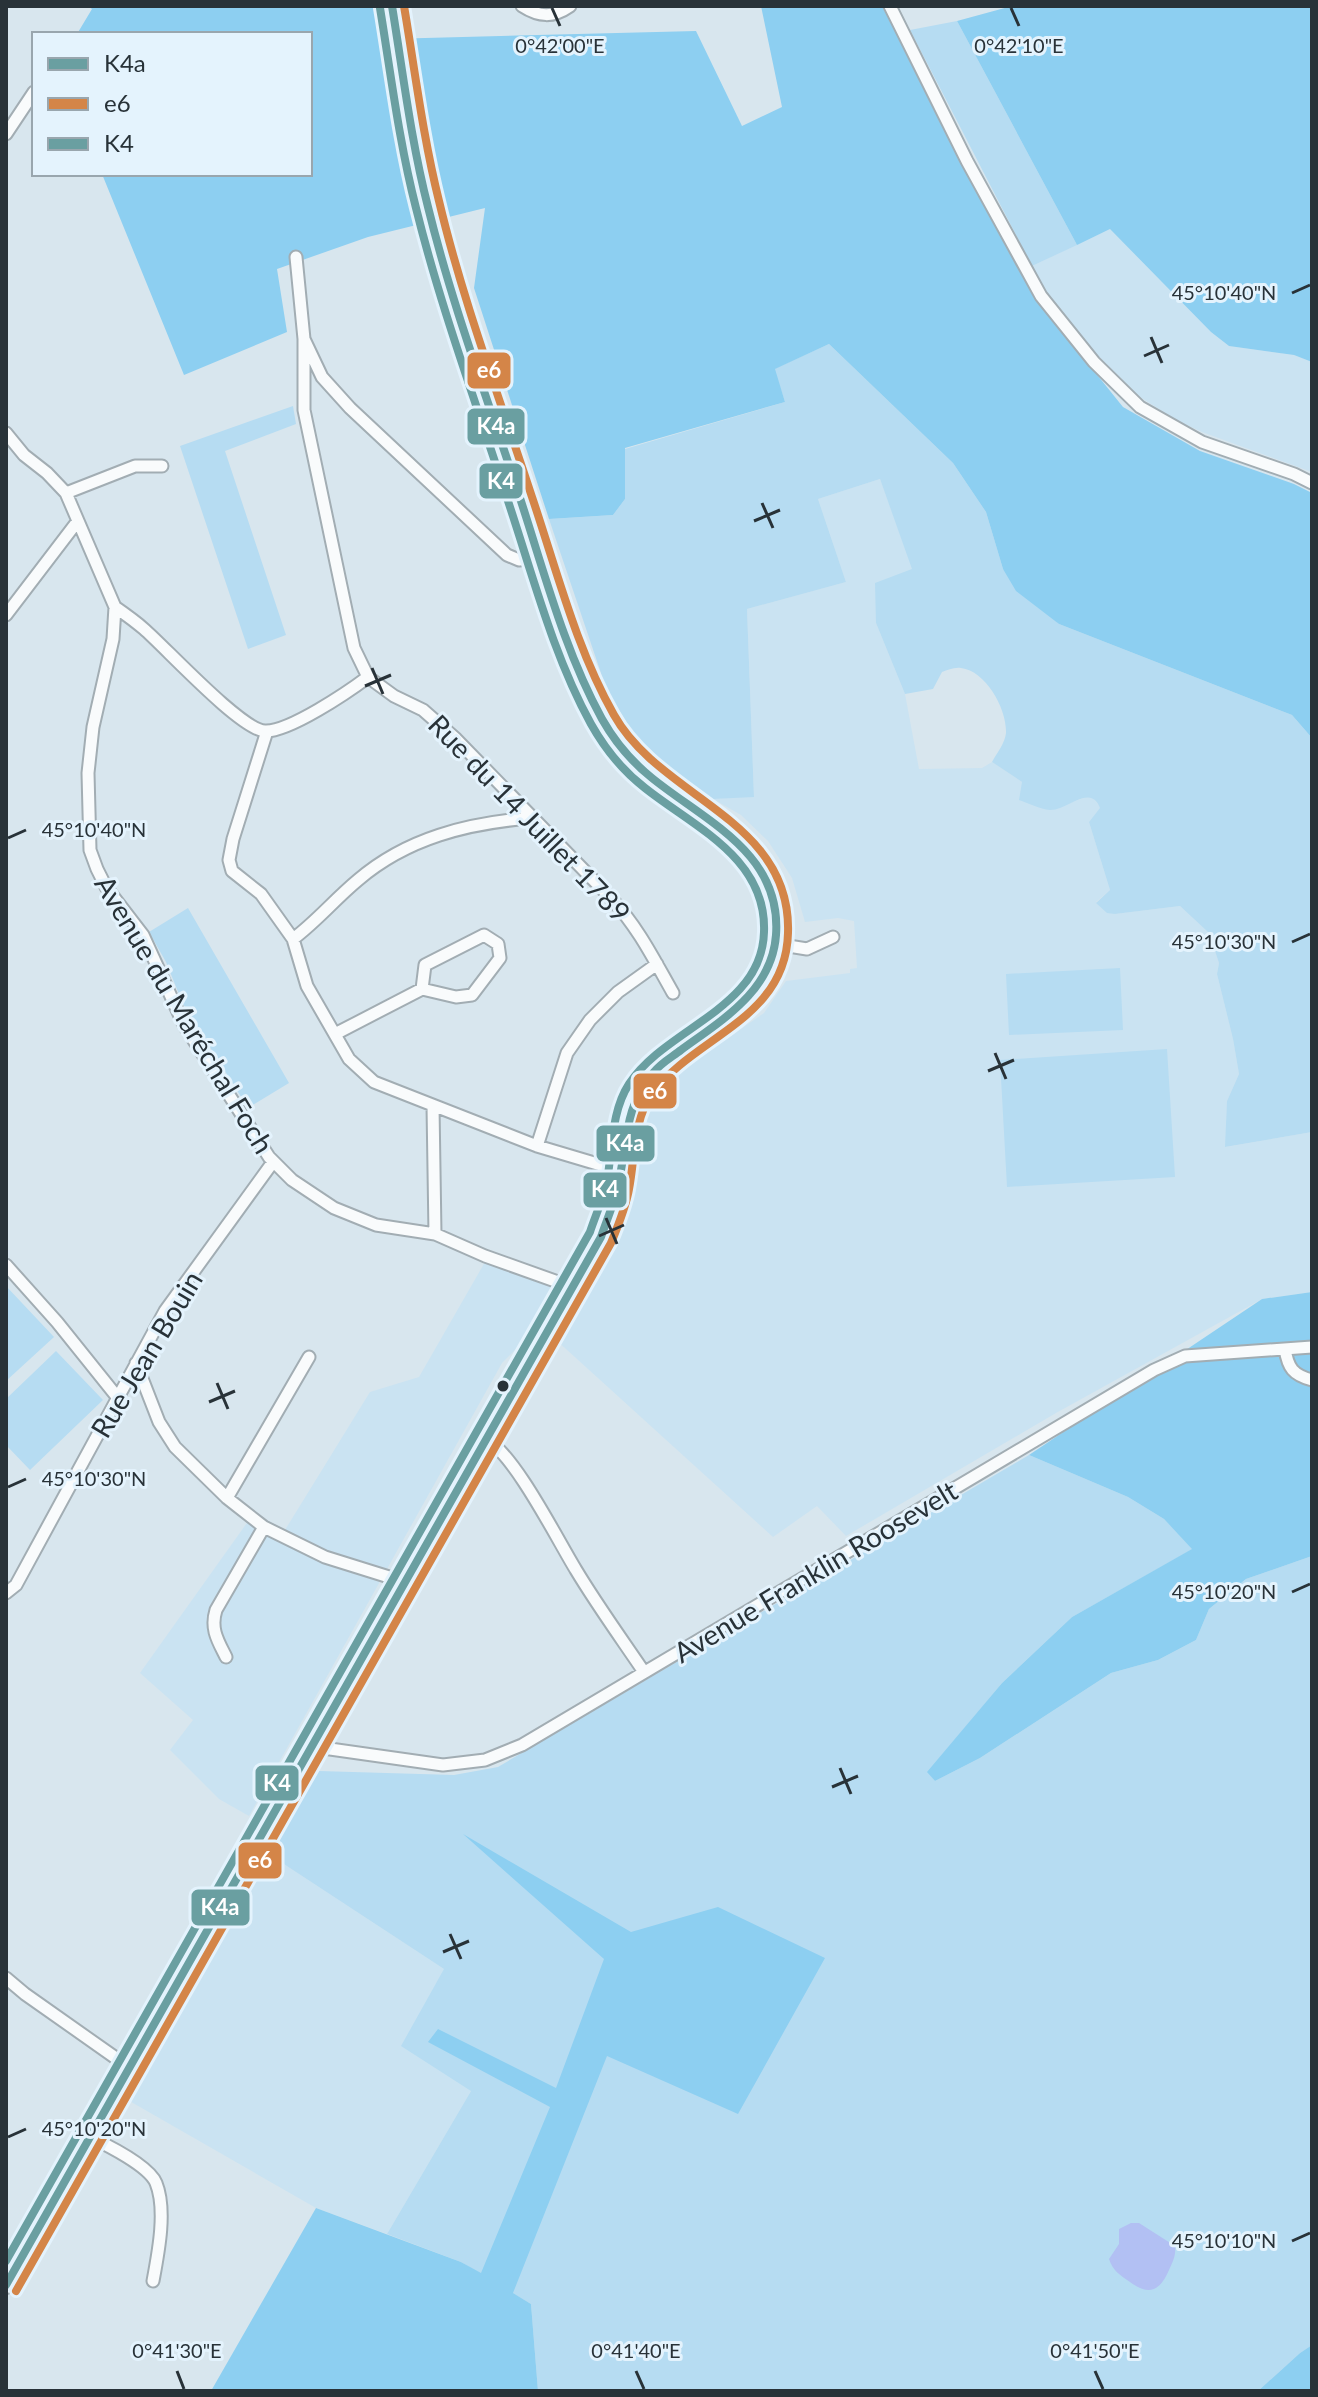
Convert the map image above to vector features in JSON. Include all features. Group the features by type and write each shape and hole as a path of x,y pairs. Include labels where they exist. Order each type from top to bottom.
{"main road":[{"path":"6,2285 601,1237 611,1211 621,1171 629,1115 638,1092 648,1077 683,1047 747,1000 766,974 776,944 774,905 761,871 748,853 727,833 653,779 624,751 593,704 540,557 434,234 411,123 392,6"}],"street":[{"path":"522,6 538,15 560,12 570,6"},
{"path":"890,6 967,161 1041,296 1094,362 1140,407 1202,442 1312,483"},
{"path":"6,134 32,95"},
{"path":"115,607 143,627 254,728 267,731 295,723 368,677 354,648 304,410 304,339 296,257"},
{"path":"304,339 322,377 350,408 507,555 519,560 540,557"},
{"name":"Avenue du Maréchal Foch","path":"6,433 24,455 66,493 115,607 113,639 93,727 88,773 90,850 106,887 148,945 184,1025 273,1162 292,1180 334,1208 376,1225 435,1234 485,1256 572,1287"},
{"path":"66,493 135,466 162,466"},
{"path":"6,615 77,522"},
{"name":"Rue du 14 Juillet 1789","path":"368,677 394,696 423,710 456,739 632,921 673,993"},
{"path":"267,731 229,860 232,871 261,894 293,939 307,986 349,1059 374,1082 537,1146 621,1171"},
{"path":"293,939 362,876 392,855 462,827 497,820 531,818"},
{"path":"335,1034 422,989 456,997 472,995 500,958 498,944 484,935 425,965 422,989"},
{"path":"776,944 812,948 833,937"},
{"path":"537,1146 567,1053 590,1020 618,992 657,964"},
{"path":"433,1106 435,1234"},
{"name":"Rue Jean Bouin","path":"6,1593 16,1585 165,1311 273,1162"},
{"path":"6,1265 118,1398"},
{"name":"Avenue Franklin Roosevelt","path":"314,1744 323,1748 443,1765 485,1760 522,1745 1154,1370 1185,1356 1312,1347"},
{"path":"1285,1349 1288,1365 1297,1376 1312,1380"},
{"path":"227,1498 309,1357"},
{"path":"136,1363 159,1422 175,1447 227,1498 264,1527 325,1557 405,1582"},
{"path":"486,1439 505,1456 644,1672"},
{"path":"226,1657 214,1632 213,1620 264,1527"},
{"path":"6,1978 130,2068"},
{"path":"90,2137 138,2165 155,2181 160,2202 159,2249 153,2281"}],"shaded area":[{"path":"88,6 382,6 387,39 696,31 742,126 782,107 761,6 882,6 1032,294 1123,407 1200,451 1312,493 1312,738 1292,715 1059,624 1016,591 1003,569 986,512 953,463 829,344 775,369 785,402 625,448 625,499 613,515 549,519 474,288 485,208 368,237 277,269 287,332 184,375 103,176 312,176 312,32 78,32 92,9"},
{"path":"1012,6 1312,6 1312,362 1294,355 1229,346 1211,332 1110,229 1077,245 957,21"},
{"path":"957,21 1077,245 1032,266 910,30"},
{"path":"1110,229 1211,332 1229,346 1294,355 1312,362 1312,472 1176,420 1140,397 1089,347 1050,298 1032,266"},
{"path":"829,344 953,463 986,512 1003,569 1059,624 1292,715 1312,738 1312,1132 1225,1147 1227,1101 1239,1074 1217,974 1219,963 1209,933 1180,906 1115,914 1107,913 1096,903 1110,890 1089,822 1100,808 1090,798 1050,810 1019,800 1022,782 992,762 1004,740 1005,723 999,703 979,676 961,668 951,669 942,672 933,689 905,694 876,623 875,583 912,569 880,479 818,499 846,582 747,609 754,797 713,799 669,768 632,732 606,688 549,519 613,515 625,499 625,449 785,402 774,369"},
{"path":"293,406 296,424 225,451 286,635 248,649 180,446"},
{"path":"880,479 913,569 876,623 905,694 919,769 982,768 992,762 1022,782 1051,810 1086,797 1093,798 1101,808 1089,822 1110,890 1096,902 1115,914 1180,906 1209,933 1219,963 1217,974 1239,1074 1227,1101 1226,1147 1312,1132 1312,1292 1262,1299 1056,1413 846,1536 817,1506 773,1537 555,1339 621,1234 635,1181 640,1133 654,1098 676,1074 764,1013 786,981 850,973 850,969 857,968 854,921 838,918 805,922 792,878 768,841 741,815 713,799 754,796 747,609 846,582 818,499"},
{"path":"188,908 289,1083 248,1108 183,1004 166,962 149,932"},
{"path":"1120,968 1123,1030 1009,1035 1006,974"},
{"path":"1167,1049 1175,1177 1007,1187 1000,1060"},
{"path":"485,1262 558,1288 530,1335 502,1363 249,1816 219,1799 170,1750 193,1720 140,1673 254,1513 285,1530 370,1392 419,1377"},
{"path":"6,1286 54,1337 6,1381"},
{"path":"1312,1292 1312,1556 1246,1579 1209,1609 1196,1640 1158,1660 1111,1673 980,1758 935,1781 927,1772 1002,1683 1072,1617 1192,1549 1164,1519 1128,1497 1029,1455 1262,1299"},
{"path":"56,1351 103,1400 30,1470 6,1445 6,1399"},
{"path":"1029,1455 1128,1497 1164,1519 1193,1549 1072,1617 1002,1683 928,1772 935,1781 980,1758 1111,1673 1158,1660 1196,1640 1209,1609 1246,1579 1312,1556 1312,2345 1258,2391 538,2391 531,2304 461,2262 387,2234 471,2091 401,2046 444,1969 267,1853 319,1771 454,1775 498,1767"},
{"path":"463,1834 631,1932 718,1907 825,1958 738,2114 607,2056 513,2293 531,2304 538,2391 211,2391 316,2208 461,2262 481,2273 550,2107 428,2042 438,2029 556,2088 604,1959"},
{"path":"267,1853 444,1969 471,2091 387,2234 316,2208 126,2099"},
{"path":"1139,2223 1175,2246 1166,2277 1153,2289 1143,2289 1130,2282 1115,2270 1109,2259 1119,2244 1119,2229"},
{"path":"1312,2345 1312,2391 1258,2391 1300,2353"}],"transit line":[{"name":"K4a","path":"6,2285 601,1237 617,1190 636,1100 660,1066 728,1015 755,988 772,955 776,935 775,906 767,882 753,861 716,825 652,778 631,758 602,719 577,666 459,316 438,244 417,157 392,6"},
{"name":"e6","path":"16,2291 611,1243 628,1196 638,1128 646,1104 670,1074 755,1007 772,987 783,963 788,933 784,894 769,863 747,836 635,744 614,715 578,636 459,276 428,153 404,6"},
{"name":"K4","path":"6,2261 590,1232 606,1186 618,1108 629,1084 665,1047 730,999 747,980 759,958 764,932 762,906 754,884 741,864 705,831 645,788 622,767 591,724 565,669 458,352 425,244 405,158 380,8"}]}
